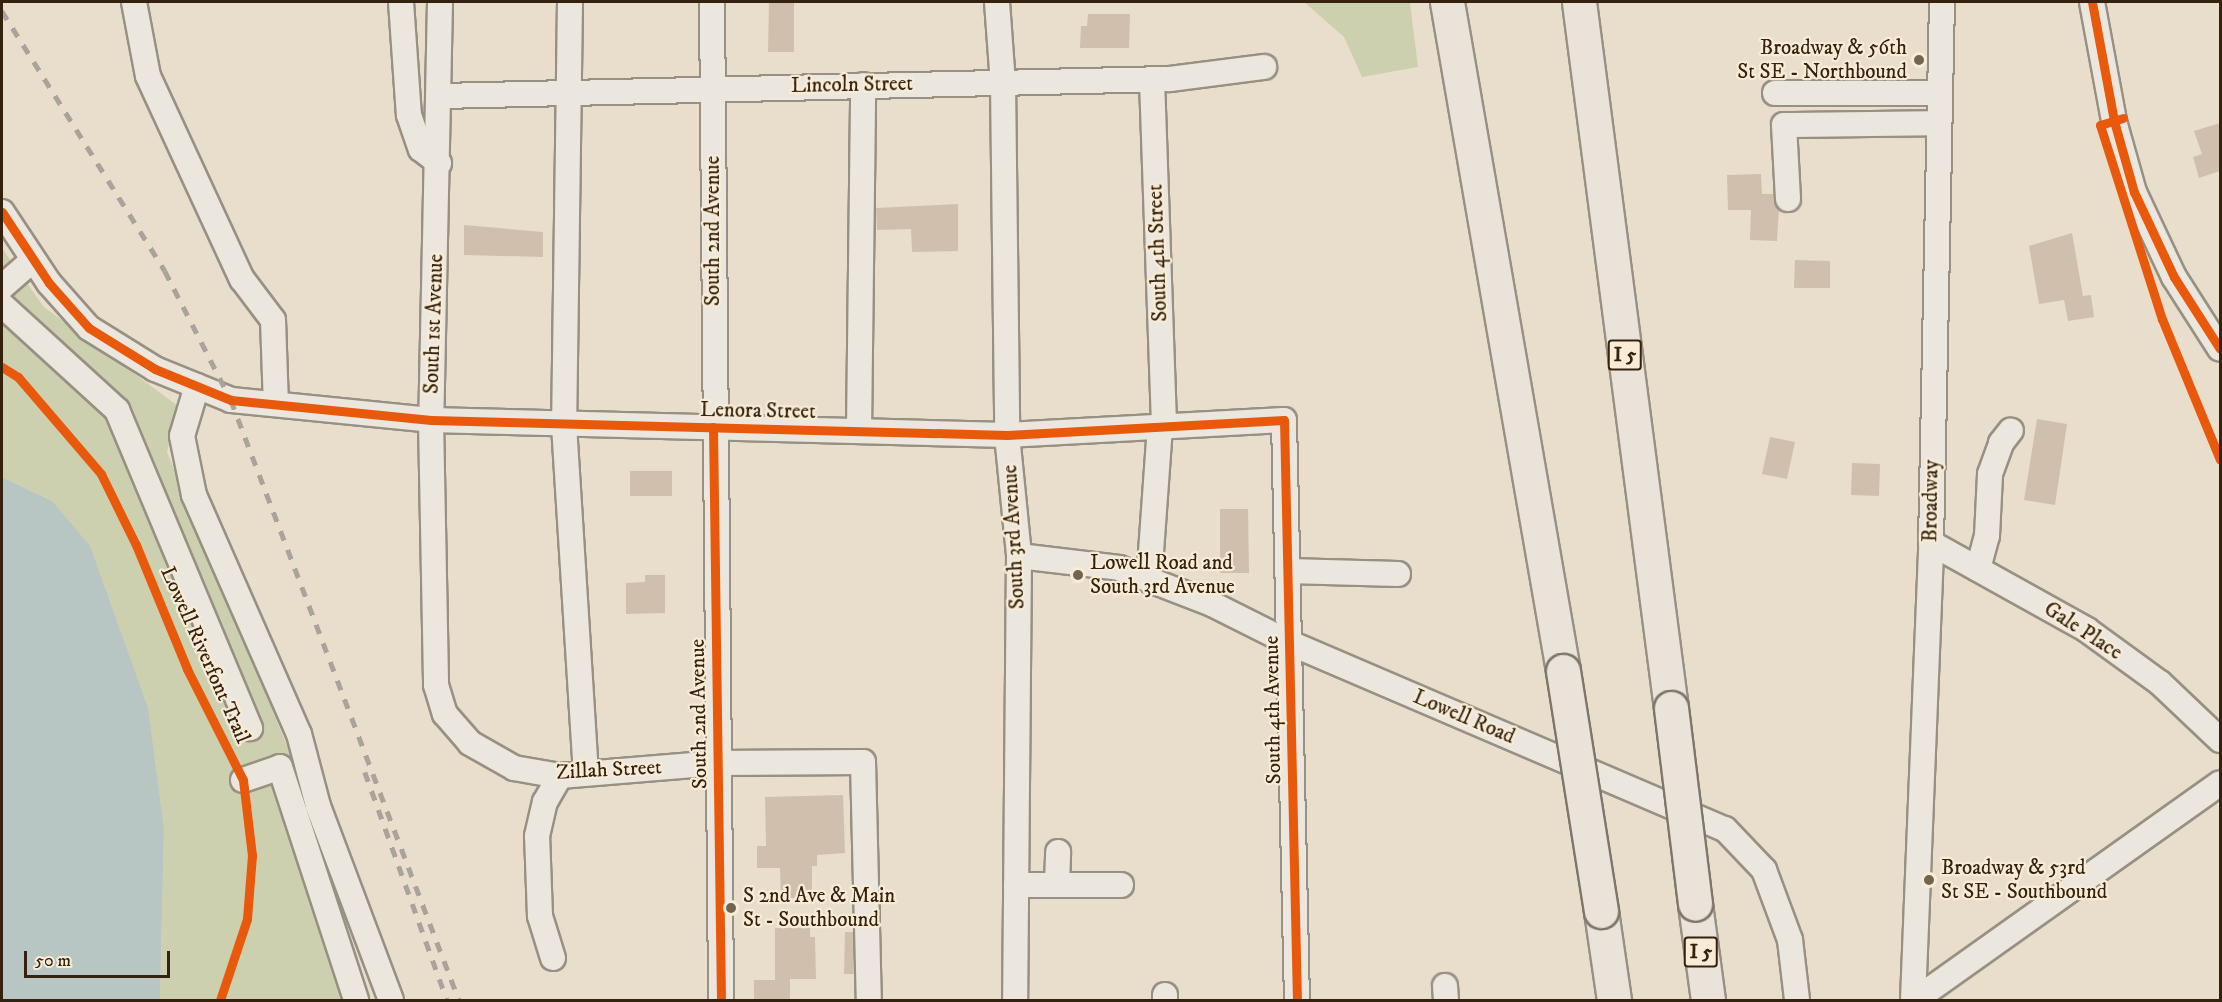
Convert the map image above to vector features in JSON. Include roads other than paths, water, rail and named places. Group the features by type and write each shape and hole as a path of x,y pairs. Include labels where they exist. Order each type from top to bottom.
{"highway":[{"path":"1447,2 1563,671 1614,1000"},
{"name":"I 5","path":"1579,2 1708,1000"}],"street":[{"path":"134,2 148,76 242,279 273,320 276,404"},
{"path":"401,2 409,116 421,149 439,163"},
{"name":"South 1st Avenue","path":"440,2 441,96 431,420 436,685 445,714 470,743"},
{"path":"570,2 564,425 586,773"},
{"name":"South 2nd Avenue","path":"712,2 713,428 721,1000"},
{"name":"South 3rd Avenue","path":"997,2 1003,83 1007,435 1019,556 1015,1000"},
{"name":"Broadway","path":"1914,1000 1931,543 1942,2"},
{"path":"2092,2 2114,121 2134,192 2174,277 2220,349"},
{"name":"Lincoln Street","path":"441,96 713,86 1152,80 1263,67"},
{"name":"South 4th Street","path":"1149,580 1162,426 1152,80"},
{"path":"859,431 863,85"},
{"path":"1775,93 1940,93"},
{"path":"1788,199 1784,125 1939,123"},
{"name":"Lenora Street","path":"2,212 33,260 89,328 155,369 231,400 431,420 1007,435 1284,420"},
{"path":"2,287 33,260"},
{"path":"2,305 117,410 250,728"},
{"path":"197,386 182,436 194,495 299,734 318,806 391,1000"},
{"name":"South 4th Avenue","path":"1284,420 1297,1000"},
{"path":"1978,569 1987,536 1990,474 2001,443 2011,430"},
{"name":"Gale Place","path":"1931,543 2087,630 2160,683 2220,740"},
{"name":"Lowell Road","path":"1019,556 1119,568 1212,604 1290,643 1725,829 1764,870 1790,940 1797,1000"},
{"path":"1288,571 1398,574"},
{"name":"Zillah Street","path":"470,743 514,768 560,776 717,763 863,762 868,1000"},
{"path":"243,780 280,767 356,1000"},
{"path":"553,958 540,916 537,836 545,802 560,776"},
{"path":"1914,1000 2220,783"},
{"path":"1057,885 1058,852"},
{"path":"1016,885 1121,885"}],"railway":[{"path":"2,11 165,271 231,400 459,1000"},
{"path":"365,772 447,1000"}],"place":[{"name":"Broadway & 56th St SE - Northbound","path":"1919,60"},
{"name":"Lowell Road and South 3rd Avenue","path":"1078,575"},
{"name":"Broadway & 53rd St SE - Southbound","path":"1929,880"},
{"name":"S 2nd Ave & Main St - Southbound","path":"731,908"}]}
